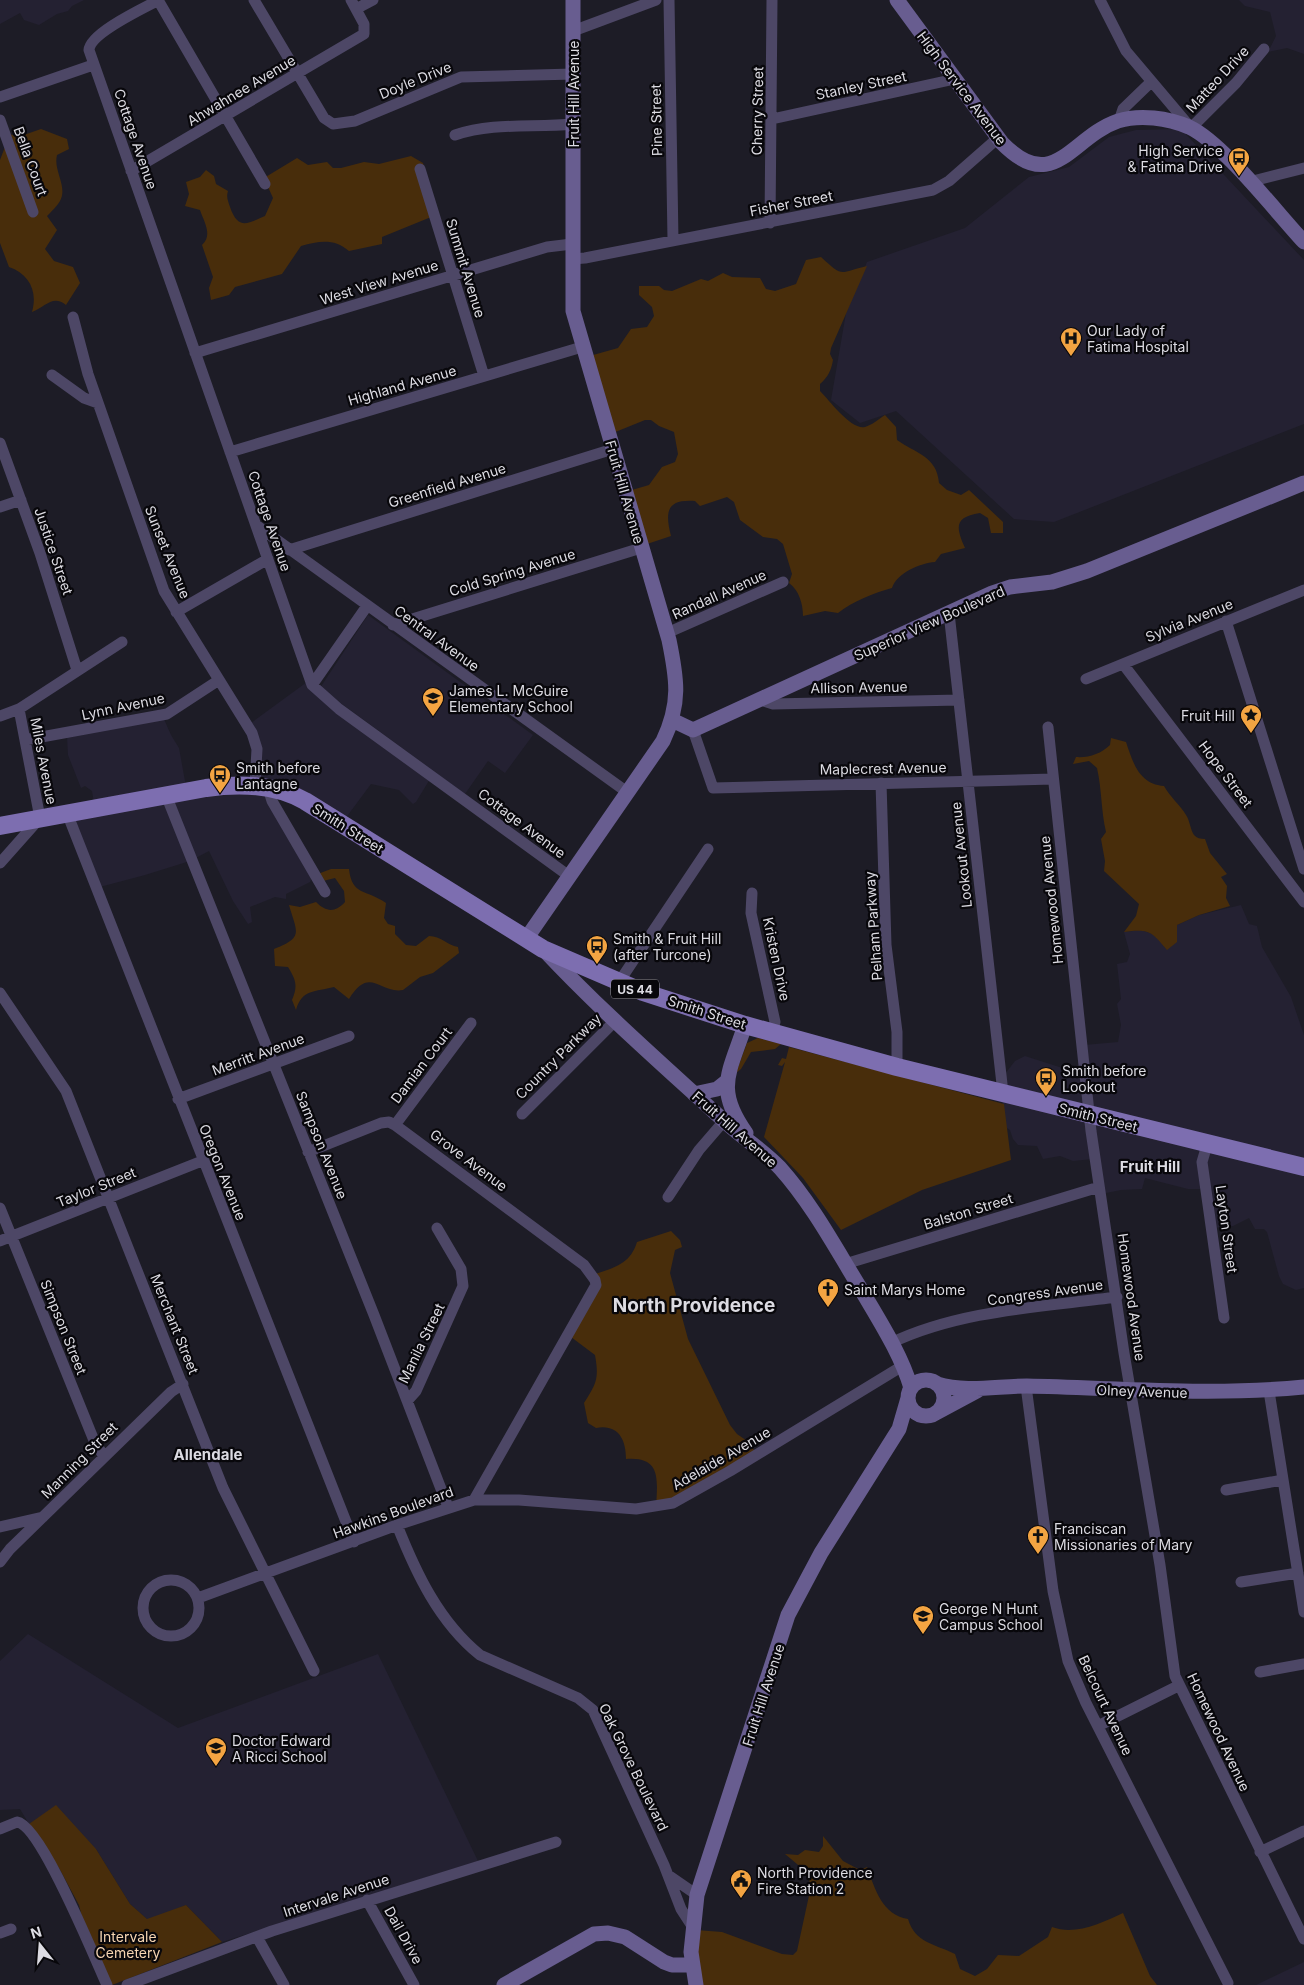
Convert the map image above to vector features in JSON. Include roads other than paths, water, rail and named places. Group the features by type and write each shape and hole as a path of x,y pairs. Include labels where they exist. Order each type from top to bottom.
{"main road":[{"name":"Smith Street","path":"0,826 227,785 262,787 296,796 543,949 619,982 745,1025 897,1067 1304,1167"}],"street":[{"path":"159,0 265,184"},
{"name":"Cottage Avenue","path":"159,0 91,41 89,50 312,685 339,709 569,876"},
{"name":"Doyle Drive","path":"254,0 324,118 329,122 338,124 355,121 461,77 573,74"},
{"path":"354,5 373,0"},
{"name":"Fruit Hill Avenue","path":"526,939 663,741 672,720 677,698 677,678 667,633 582,347 571,300 573,0"},
{"path":"573,31 656,0"},
{"name":"Pine Street","path":"669,0 673,240"},
{"name":"Cherry Street","path":"770,223 772,0"},
{"name":"High Service Avenue","path":"897,0 998,138 1020,160 1039,165 1059,160 1102,129 1119,121 1148,118 1172,121 1190,128 1214,146 1304,242"},
{"path":"1100,0 1126,51 1151,82 1180,113 1190,128"},
{"name":"Ahwahnee Avenue","path":"131,171 227,116 366,32 354,5"},
{"name":"Matteo Drive","path":"1190,128 1236,83 1264,49"},
{"path":"0,97 94,65"},
{"name":"Stanley Street","path":"772,118 955,79"},
{"path":"1119,121 1123,109 1151,82"},
{"name":"Bella Court","path":"0,120 33,212"},
{"path":"455,135 478,128 499,126 573,124"},
{"name":"Fisher Street","path":"572,251 585,258 933,190 949,181 998,138"},
{"path":"1249,182 1304,168"},
{"name":"Summit Avenue","path":"420,169 484,376"},
{"name":"West View Avenue","path":"195,353 547,247 572,251"},
{"name":"Sunset Avenue","path":"74,317 98,402 153,564 176,612 246,723 255,742 262,787"},
{"name":"Highland Avenue","path":"230,452 582,347"},
{"path":"52,375 84,398 98,402"},
{"name":"Justice Street","path":"0,443 21,500 77,670"},
{"name":"Greenfield Avenue","path":"289,550 613,449"},
{"name":"Superior View Boulevard","path":"694,730 1003,589 1052,582 1087,571 1304,483"},
{"path":"0,507 21,500"},
{"name":"Central Avenue","path":"256,525 627,792"},
{"name":"Cold Spring Avenue","path":"393,625 641,548"},
{"path":"176,612 268,559"},
{"name":"Randall Avenue","path":"667,633 783,582"},
{"name":"Sylvia Avenue","path":"1086,679 1304,590"},
{"path":"312,685 367,606"},
{"name":"Lookout Avenue","path":"949,613 1003,1093"},
{"path":"1226,622 1304,870"},
{"path":"0,716 19,709 122,642"},
{"name":"Hope Street","path":"1123,664 1304,902"},
{"name":"Lynn Avenue","path":"25,740 167,714 219,680"},
{"name":"Allison Avenue","path":"761,700 773,704 959,700"},
{"name":"Miles Avenue","path":"19,709 40,818"},
{"path":"672,720 694,730"},
{"name":"Homewood Avenue","path":"1048,727 1089,1115 1131,1391 1160,1564 1175,1676 1178,1686 1304,1940"},
{"name":"Maplecrest Avenue","path":"694,730 713,788 1053,779"},
{"name":"Pelham Parkway","path":"881,784 886,945 897,1032 897,1067"},
{"path":"262,787 325,892"},
{"name":"Sampson Avenue","path":"166,795 448,1508"},
{"name":"Oregon Avenue","path":"67,813 202,1161 354,1542"},
{"path":"0,863 40,818"},
{"path":"619,982 708,849"},
{"name":"Kristen Drive","path":"752,892 751,913 775,1022 772,1032"},
{"name":"Fruit Hill Avenue","path":"543,949 694,1094 724,1121 752,1142 796,1188 845,1264 904,1365 920,1388 899,1429 821,1554 788,1615 697,1895 692,1926 692,1965 696,1985"},
{"name":"Merchant Street","path":"2,1000 66,1091 223,1488 314,1671"},
{"name":"Country Parkway","path":"522,1114 616,1020"},
{"name":"Damian Court","path":"395,1125 471,1023"},
{"path":"745,1025 727,1081 727,1096 732,1110 752,1142"},
{"name":"Merritt Avenue","path":"178,1099 349,1036"},
{"path":"694,1094 717,1089 727,1081"},
{"path":"668,1197 699,1150 724,1121"},
{"path":"308,1152 381,1123 389,1122 395,1125"},
{"name":"Grove Avenue","path":"395,1125 584,1265 596,1280"},
{"name":"Layton Street","path":"1207,1144 1202,1162 1224,1318"},
{"name":"Taylor Street","path":"0,1241 202,1161"},
{"name":"Balston Street","path":"845,1264 1099,1187"},
{"name":"Simpson Street","path":"0,1208 93,1438 104,1457"},
{"name":"Manila Street","path":"407,1401 416,1391 460,1296 463,1276 437,1228"},
{"name":"Hawkins Boulevard","path":"198,1598 354,1542 397,1524 474,1500 593,1292 596,1280"},
{"name":"Congress Avenue","path":"891,1343 907,1335 976,1317 1117,1297"},
{"name":"Adelaide Avenue","path":"474,1500 519,1500 636,1509 673,1503 730,1471 904,1365"},
{"name":"Manning Street","path":"0,1562 10,1549 170,1392 182,1384"},
{"name":"Olney Avenue","path":"920,1388 980,1389 1026,1386 1221,1393 1304,1387"},
{"name":"Belcourt Avenue","path":"1026,1386 1053,1591 1062,1639 1076,1683 1228,1983"},
{"path":"920,1388 943,1396 942,1406 929,1414 914,1411 920,1388"},
{"name":"Olney Avenue","path":"929,1414 980,1389"},
{"path":"1269,1391 1304,1612"},
{"name":"Fruit Hill Avenue","path":"899,1429 929,1414"},
{"path":"1226,1490 1283,1480"},
{"path":"0,1526 43,1517"},
{"name":"Oak Grove Boulevard","path":"397,1524 414,1562 440,1611 466,1644 480,1655 578,1698 593,1710 668,1875 681,1909 692,1926"},
{"path":"1240,1582 1298,1572"},
{"path":"176,1580 183,1582 189,1586 198,1598 199,1613 197,1620 193,1626 181,1635 166,1636 159,1634 153,1630 144,1618 143,1604 145,1596 149,1590 161,1582 176,1580"},
{"path":"1260,1672 1304,1664"},
{"path":"1098,1726 1178,1686"},
{"path":"0,1828 17,1822 27,1827 63,1884 108,1985"},
{"path":"1260,1852 1304,1831"},
{"name":"Intervale Avenue","path":"127,1985 141,1982 257,1937 367,1900 556,1842"},
{"path":"668,1875 697,1895"},
{"name":"Dail Drive","path":"367,1900 414,1985"},
{"path":"504,1985 585,1939 600,1933 625,1938 672,1965 692,1965"},
{"path":"257,1937 284,1985"}],"place":[{"name":"High Service & Fatima Drive","path":"1239,177"},
{"name":"Our Lady of Fatima Hospital","path":"1071,357"},
{"name":"James L. McGuire Elementary School","path":"433,717"},
{"name":"Fruit Hill","path":"1251,734"},
{"name":"Smith before Lantagne","path":"220,794"},
{"name":"Smith & Fruit Hill (after Turcone)","path":"597,965"},
{"name":"Smith before Lookout","path":"1046,1097"},
{"name":"Saint Marys Home","path":"828,1308"},
{"name":"Franciscan Missionaries of Mary","path":"1038,1555"},
{"name":"George N Hunt Campus School","path":"923,1635"},
{"name":"Doctor Edward A Ricci School","path":"216,1767"},
{"name":"North Providence Fire Station 2","path":"741,1899"}],"district":[{"name":"Fruit Hill","path":"1150,1166"},
{"name":"North Providence","path":"694,1305"},
{"name":"Allendale","path":"208,1454"}],"park label":[{"name":"Intervale Cemetery","path":"128,1944"}]}
